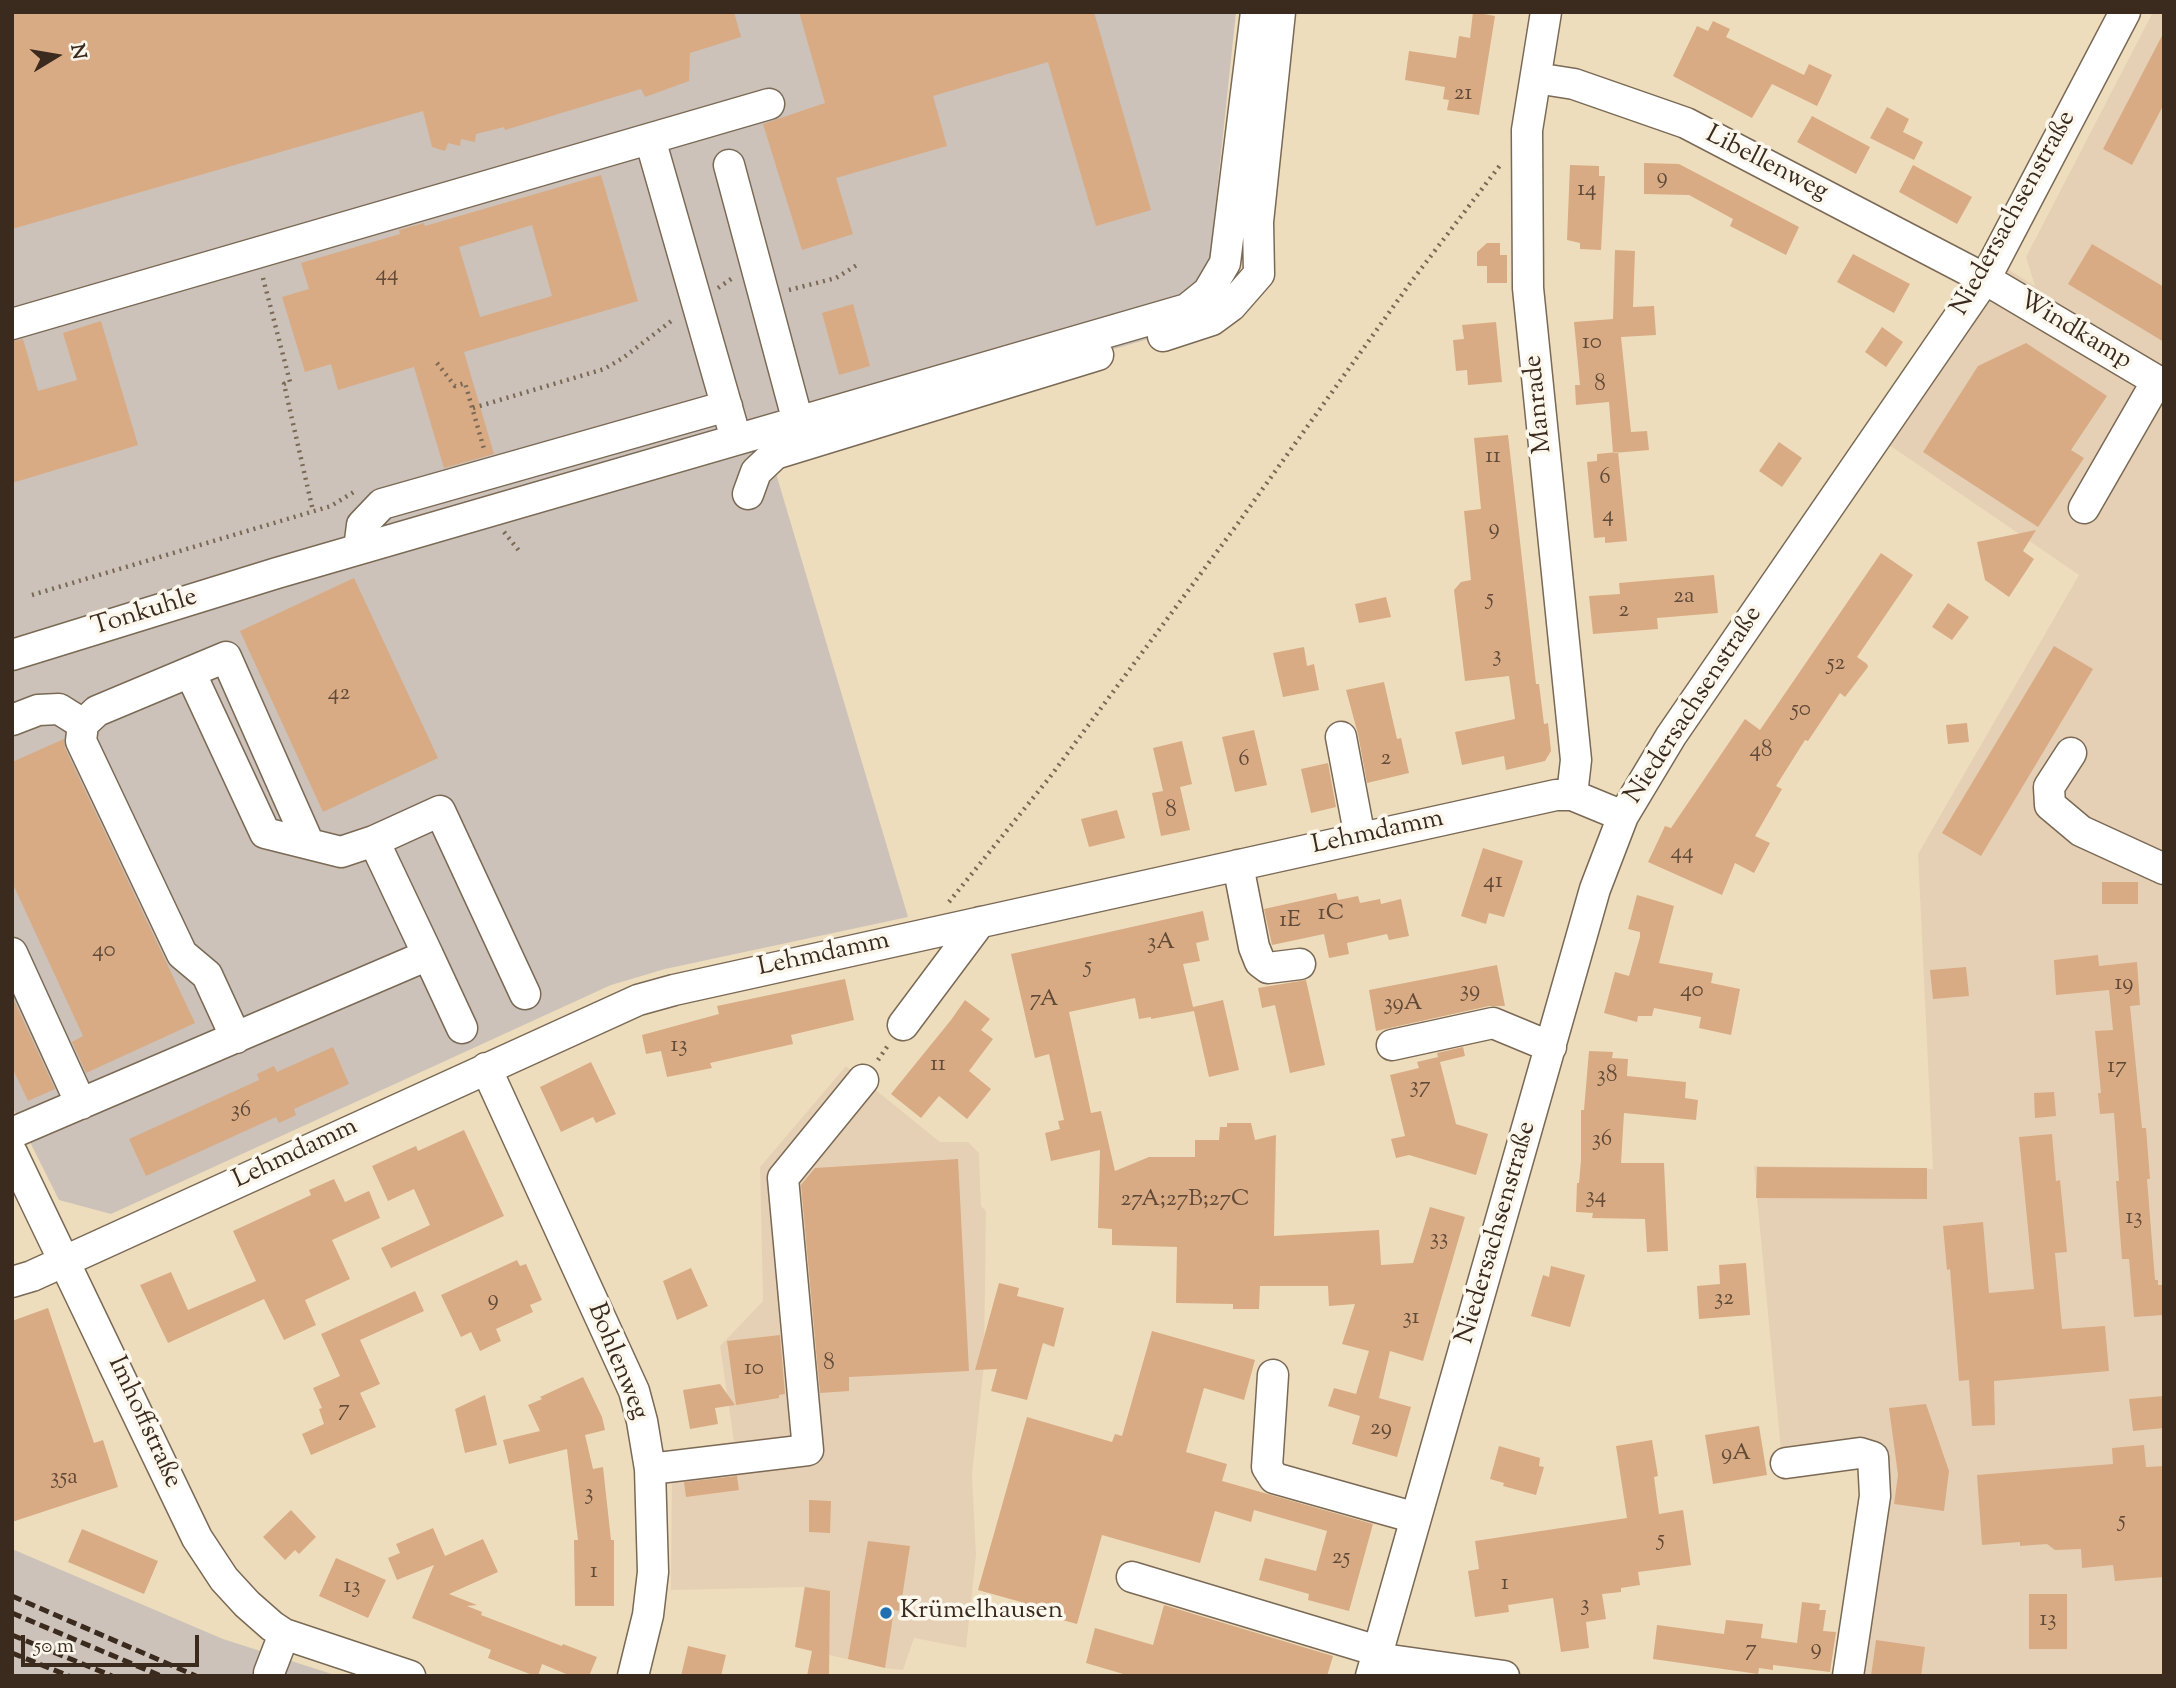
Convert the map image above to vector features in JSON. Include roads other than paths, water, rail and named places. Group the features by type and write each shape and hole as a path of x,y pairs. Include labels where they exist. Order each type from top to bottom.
{"street":[{"name":"Tonkuhle","path":"12,655 277,573 1187,309 1209,292 1225,263 1256,12"},
{"path":"748,494 756,472 775,454 1212,320 1231,306 1259,274 1258,222 1279,12"},
{"name":"Manrade","path":"1546,12 1527,130 1528,288 1576,760 1572,795"},
{"name":"Niedersachsenstraße","path":"1375,1662 1595,889 1623,816 1671,736 1985,279 2125,12"},
{"name":"Libellenweg","path":"1536,78 1574,83 1686,123 1985,279"},
{"path":"12,324 769,104"},
{"path":"650,139 736,440"},
{"path":"729,165 798,422"},
{"name":"Windkamp","path":"1985,279 2161,383"},
{"path":"2084,508 2161,383"},
{"path":"359,549 362,525 382,504 727,406"},
{"path":"236,1038 207,975 182,954 81,741 83,724 97,711 226,657 309,844 341,852 374,841 440,811 525,994"},
{"path":"12,720 38,710 59,709 83,724"},
{"path":"1341,737 1360,838"},
{"path":"2071,752 2049,787 2050,806 2081,831 2164,869"},
{"name":"Lehmdamm","path":"12,1282 66,1261 638,1000 1556,794 1572,795 1623,816"},
{"path":"374,841 461,1028"},
{"path":"1238,865 1254,947 1260,962 1268,968 1300,964"},
{"path":"903,1025 980,922"},
{"path":"12,953 81,1104"},
{"path":"12,1133 428,956"},
{"path":"1392,1045 1493,1023 1551,1046"},
{"name":"Bohlenweg","path":"486,1068 634,1391 642,1421 650,1469 653,1572 648,1615 633,1676"},
{"path":"650,1469 808,1450 783,1178 863,1080"},
{"name":"Imhoffstraße","path":"16,1169 66,1261 197,1538 224,1579 247,1604 285,1634 410,1676"},
{"path":"1273,1375 1267,1467 1274,1478 1416,1518"},
{"path":"1786,1463 1860,1453 1873,1457 1875,1496 1848,1676"},
{"path":"1132,1577 1375,1662 1504,1676"},
{"path":"269,1673 285,1634"}],"railway":[{"path":"12,1596 196,1676"},
{"path":"12,1613 161,1676"},
{"path":"12,1635 112,1676"},
{"path":"12,1653 69,1676"}],"place":[{"name":"Krümelhausen","path":"886,1613"}]}
